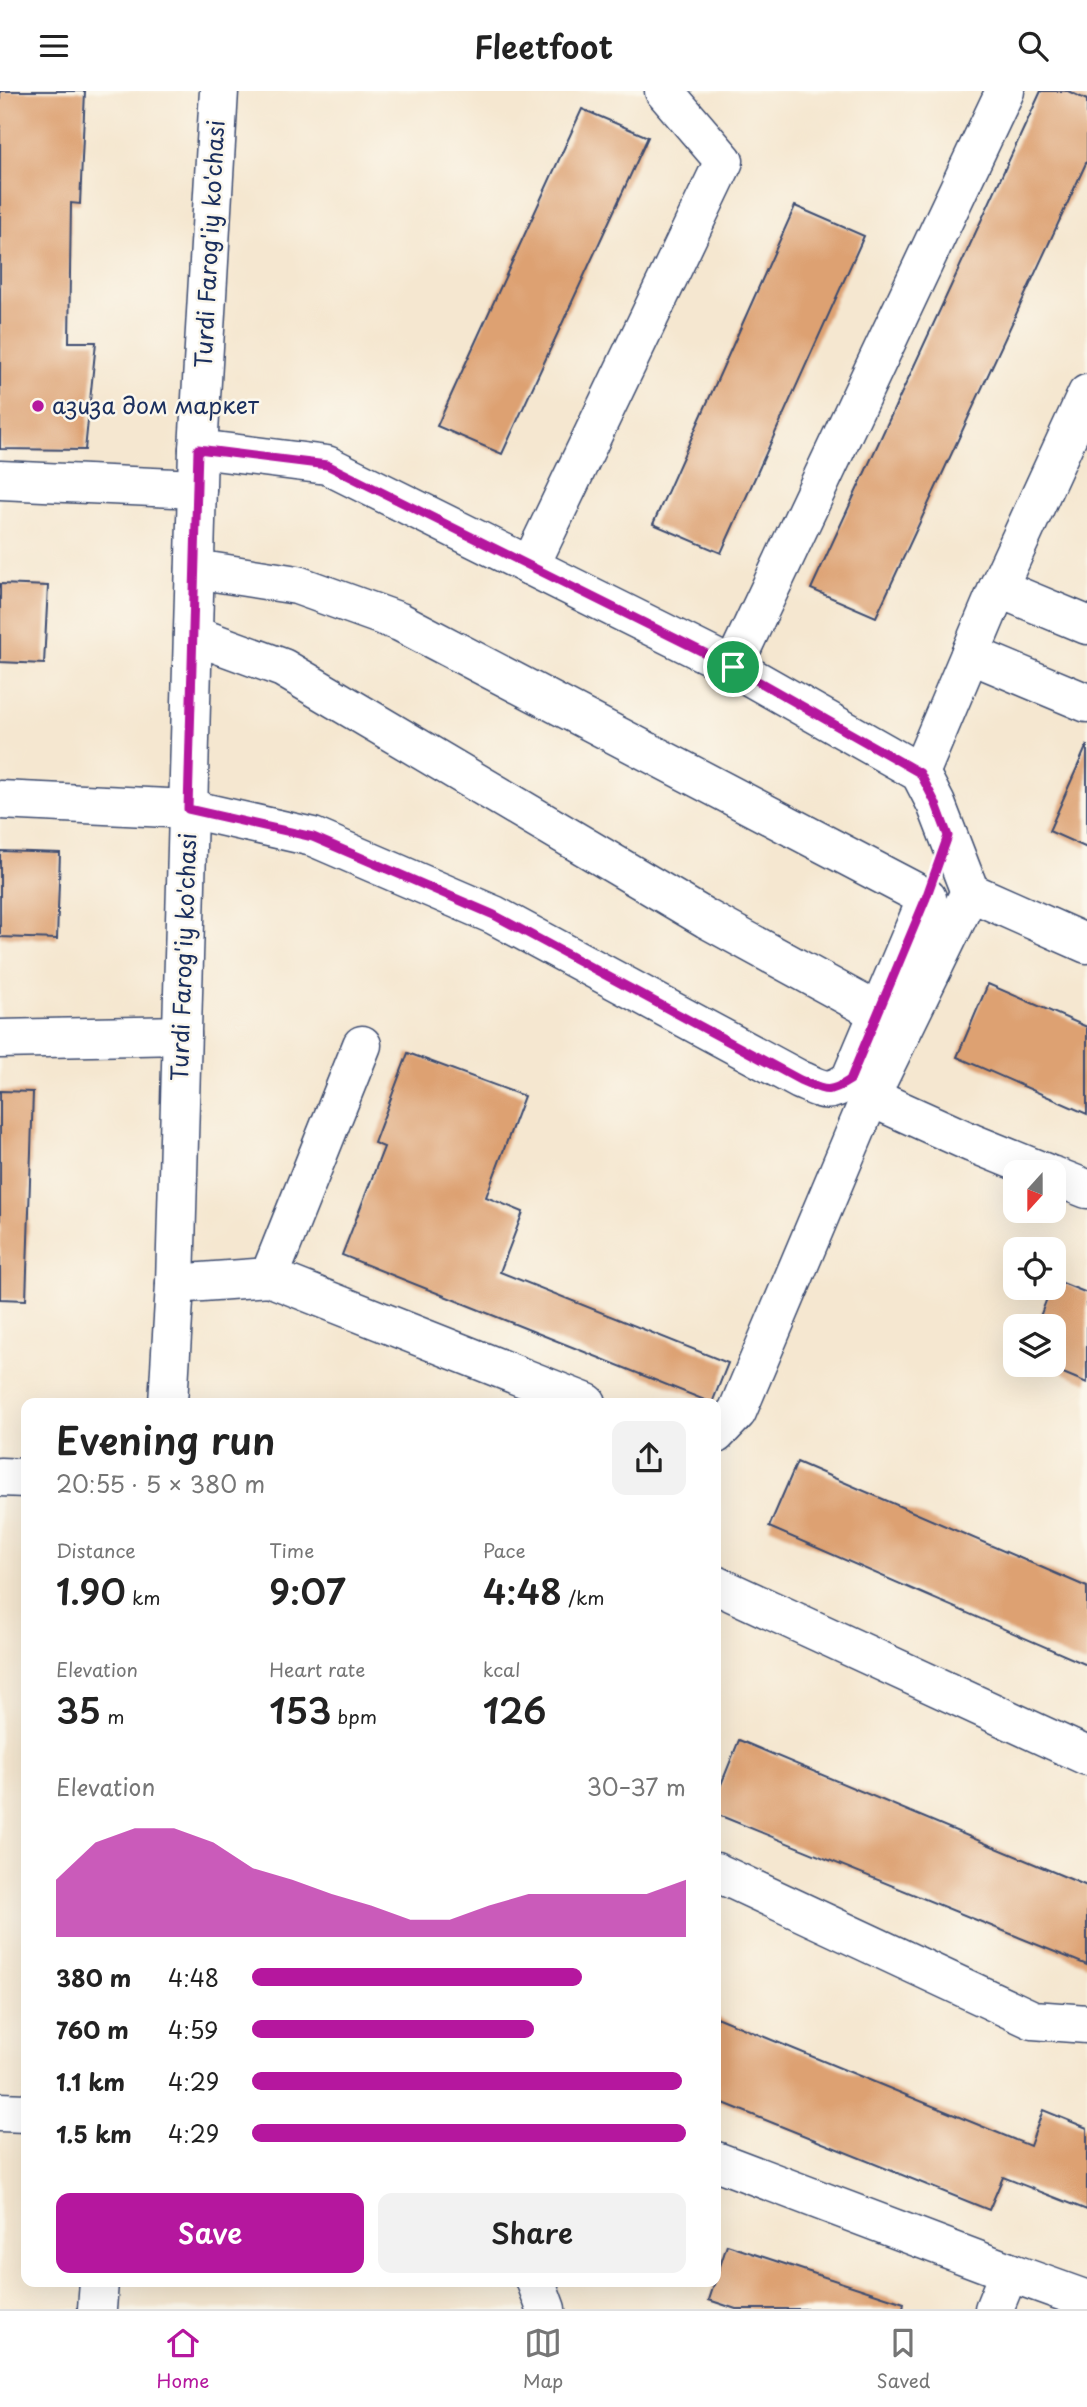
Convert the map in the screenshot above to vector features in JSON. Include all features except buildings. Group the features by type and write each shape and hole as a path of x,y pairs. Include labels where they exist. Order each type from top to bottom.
{"street":[{"name":"Turdi Farog'iy ko'chasi","path":"168,1398 175,1284 198,449 219,91"},
{"path":"530,566 724,161 664,91"},
{"path":"733,667 1005,91"},
{"path":"920,773 998,587 1087,394"},
{"path":"198,449 327,465 733,667 920,773 936,804 970,892 1087,944"},
{"path":"0,480 197,489"},
{"path":"195,569 296,585 400,622 926,898"},
{"path":"998,587 1087,625"},
{"path":"193,635 283,669 708,919 879,1013"},
{"path":"970,654 1087,703"},
{"path":"0,800 188,809 313,837 494,915 800,1080 823,1089 835,1090 850,1080 926,898 948,836"},
{"path":"721,1429 737,1412 870,1097 970,892"},
{"path":"0,1039 182,1035"},
{"path":"269,1276 362,1045"},
{"path":"870,1097 1014,1160"},
{"path":"1066,1180 1087,1189"},
{"path":"175,1284 269,1276 574,1398"},
{"path":"0,1477 21,1478"},
{"path":"721,1587 1087,1756"},
{"path":"721,1874 1033,2021 1087,2024"},
{"path":"0,2112 21,2113"},
{"path":"721,2163 1087,2300"},
{"path":"994,2309 1009,2272"},
{"path":"97,2309 99,2287"},
{"path":"538,2287 546,2309"}],"place":[{"name":"азиза дом маркет","path":"38,406"}],"route":[{"path":"198,449 327,465 733,667 920,773 948,836 926,898 850,1080 835,1090 823,1089 800,1080 494,915 313,837 188,809 198,449"}]}
